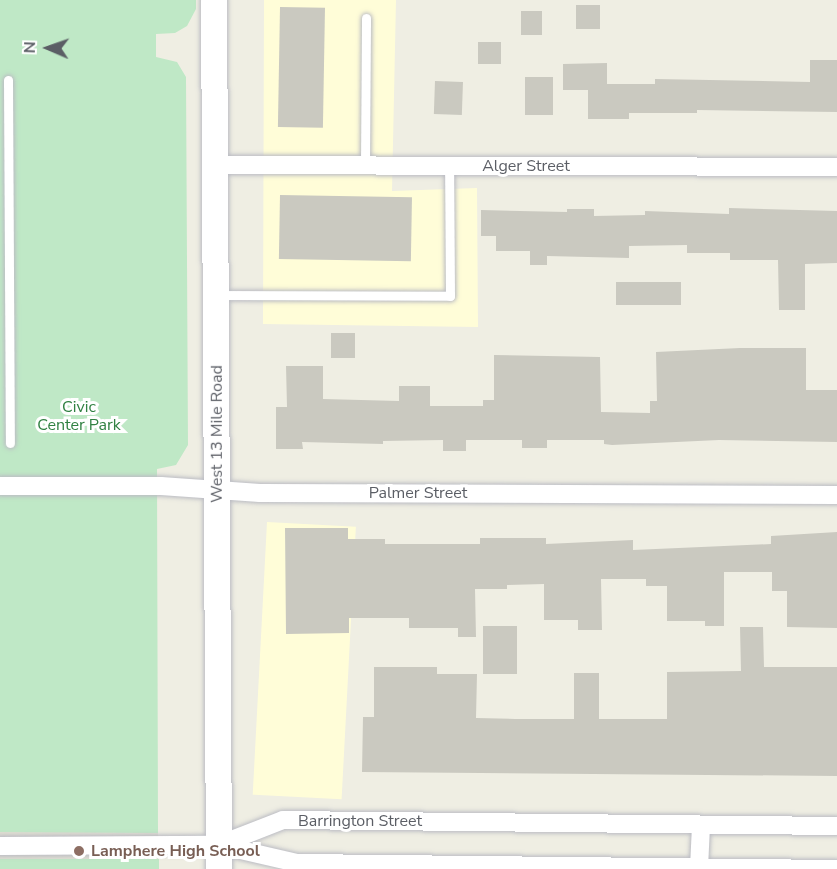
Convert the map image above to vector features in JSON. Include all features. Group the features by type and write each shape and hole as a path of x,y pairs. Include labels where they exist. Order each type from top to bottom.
{"main road":[{"name":"West 13 Mile Road","path":"214,0 219,857"}],"street":[{"name":"Alger Street","path":"215,165 837,167"},
{"name":"Palmer Street","path":"0,486 837,495"},
{"name":"Barrington Street","path":"219,857 283,820 837,826"},
{"path":"699,868 701,825"},
{"path":"0,846 297,863 837,869"}],"lane":[{"path":"365,166 366,18"},
{"path":"8,80 5,334 10,443"},
{"path":"216,295 450,296 449,166"}],"shaded area":[{"path":"264,0 396,0 392,191 477,188 478,327 263,324"},
{"path":"267,522 356,527 342,799 253,795"},
{"name":"Lamphere High School","path":"0,832 158,832 158,869 0,869"}],"green space":[{"name":"Civic Center Park","path":"0,0 196,0 196,9 187,26 175,33 156,34 156,57 177,62 186,77 188,445 176,465 157,469 158,833 0,832"},
{"path":"0,859 159,859 159,869 0,869"}],"building":[{"path":"576,5 600,5 600,29 576,29"},
{"path":"280,7 325,8 323,128 278,127"},
{"path":"521,11 542,11 542,35 521,35"},
{"path":"478,42 501,42 501,64 478,64"},
{"path":"810,60 837,60 837,112 697,110 697,113 629,113 629,119 588,119 588,90 563,90 563,64 607,63 607,84 655,84 655,79 810,82"},
{"path":"525,77 553,77 553,115 525,115"},
{"path":"435,81 463,82 462,115 434,114"},
{"path":"280,195 412,197 411,261 279,259"},
{"path":"729,208 837,211 837,263 805,264 805,310 779,310 778,260 730,260 730,253 687,253 687,245 629,246 629,258 547,256 547,265 530,265 530,251 496,251 496,236 481,236 481,210 567,212 567,209 594,209 594,216 645,215 645,211 729,214"},
{"path":"616,282 681,282 681,305 616,305"},
{"path":"331,333 355,333 355,358 331,358"},
{"path":"806,348 806,390 837,390 837,442 719,440 612,445 604,444 604,440 547,440 547,448 522,448 522,440 466,440 466,451 443,451 443,440 383,441 383,444 302,442 303,449 276,449 276,407 287,407 286,366 323,366 323,399 399,401 399,386 430,386 430,406 483,406 483,400 494,400 494,355 600,357 601,412 650,413 650,401 657,401 656,352"},
{"path":"285,528 348,528 348,539 385,539 385,544 480,544 480,538 546,538 546,544 633,540 633,550 771,544 771,536 837,532 837,628 787,627 787,591 772,591 772,572 724,572 724,626 705,626 705,621 667,621 667,586 646,586 646,579 601,579 602,630 578,630 578,620 544,620 544,584 507,585 507,589 475,589 476,637 458,637 458,628 409,628 409,618 349,618 349,633 286,634"},
{"path":"483,626 517,626 517,674 483,674"},
{"path":"740,627 763,627 764,667 837,667 837,776 362,772 363,717 374,717 374,667 437,667 437,674 477,674 476,718 574,719 574,673 599,673 599,719 667,719 667,672 741,671"}],"place":[{"name":"Lamphere High School","path":"79,851"}]}
